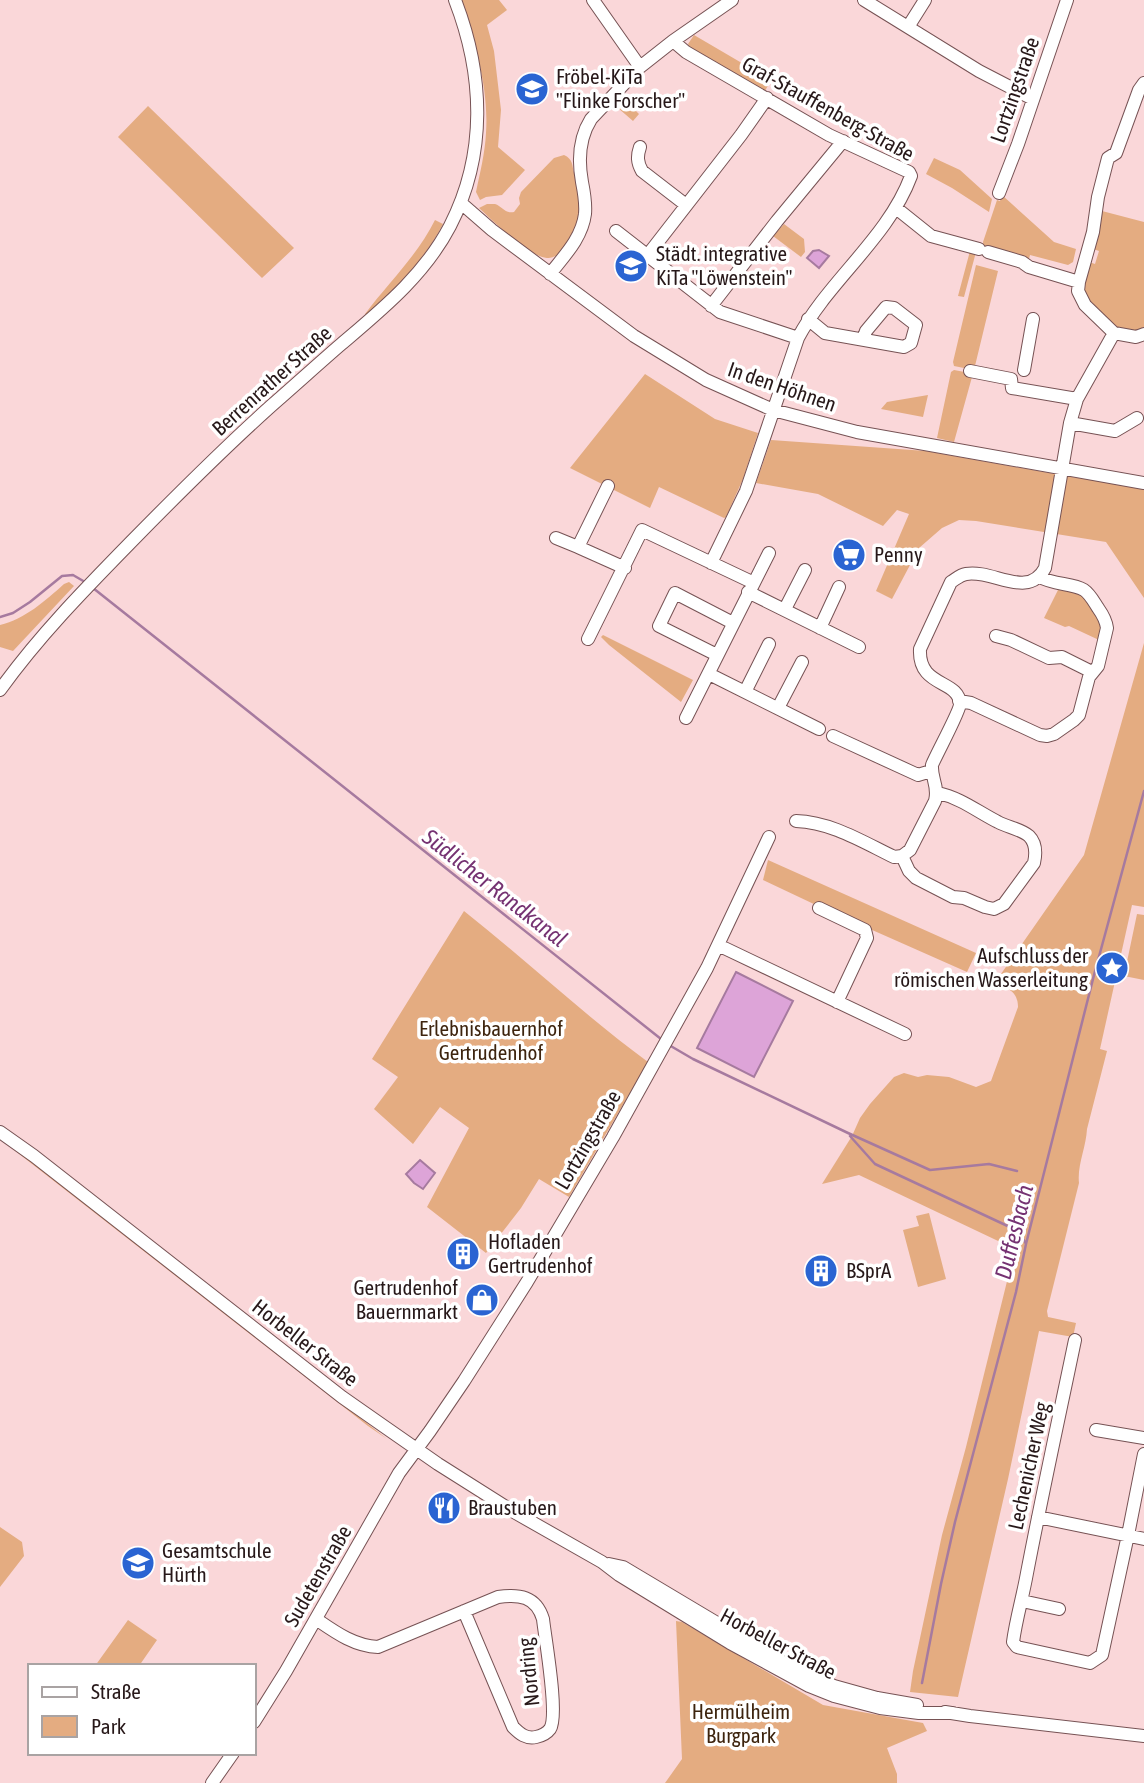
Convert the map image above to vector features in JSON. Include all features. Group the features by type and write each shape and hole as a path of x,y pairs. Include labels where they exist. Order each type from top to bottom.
{"street":[{"name":"Berrenrather Straße","path":"0,690 19,663 82,592 229,445 393,299 412,280 439,244 461,203 471,175 478,115 476,77 455,0"},
{"path":"593,0 640,66"},
{"path":"550,274 575,242 585,215 586,202 579,161 585,128 606,101 640,66 732,0"},
{"path":"864,0 979,71 1033,99"},
{"path":"908,27 925,0"},
{"name":"Lortzingstraße","path":"999,193 1067,0"},
{"name":"Graf-Stauffenberg-Straße","path":"673,41 686,52 829,135 909,172 911,176 896,208 808,319 798,338 746,491 711,562"},
{"path":"1144,83 1116,153 1108,158 1078,291 1085,305 1114,333 1136,337 1144,334"},
{"path":"647,256 767,98"},
{"path":"711,306 843,141"},
{"path":"640,147 638,155 642,171 686,205"},
{"name":"In den Höhnen","path":"461,203 492,230 634,336 726,390 774,410 858,432 1144,483"},
{"path":"896,208 931,236 1022,261 1029,267 1079,282"},
{"path":"616,231 720,312 798,338"},
{"path":"808,319 825,333 863,339"},
{"path":"1033,319 1024,370 1039,393"},
{"path":"796,821 811,821 832,828 894,857 902,856 910,850 935,802 938,793 932,765 960,707 957,694 930,677 923,668 919,658 920,649 951,582 960,576 981,574 1023,583 1040,577 1045,568 1070,423 1077,399 1114,333"},
{"path":"970,371 1011,379 1024,370"},
{"path":"1011,379 1012,388 1077,399"},
{"path":"1070,423 1115,430 1137,418"},
{"path":"578,547 608,486"},
{"path":"588,639 642,530 711,562 785,609 859,648"},
{"path":"556,538 625,568"},
{"path":"686,718 769,553"},
{"path":"785,609 805,570"},
{"path":"959,701 971,703 1046,736 1063,728 1079,715 1089,677 1098,666 1107,628 1105,617 1083,589 1053,583 1040,577"},
{"path":"820,628 839,587"},
{"path":"717,655 659,626 675,593 733,622"},
{"path":"996,636 1049,658 1062,657 1092,672"},
{"path":"745,692 769,644"},
{"path":"778,708 802,662"},
{"path":"709,674 819,729"},
{"path":"833,736 918,775 932,771"},
{"path":"902,856 909,871 916,878 953,897 964,898 994,909 1004,904 1034,863 1034,847 1027,834 1000,823 965,802 938,793"},
{"name":"Lortzingstraße","path":"416,1449 464,1381 527,1282 613,1137 718,945 769,837"},
{"path":"819,908 866,930 867,933 837,1002"},
{"path":"718,945 905,1034"},
{"name":"Horbeller Straße","path":"0,1132 342,1397 416,1449 730,1643 809,1686 834,1696 880,1708 919,1713 953,1713 1144,1735"},
{"name":"Lechenicher Weg","path":"1075,1339 1015,1628 1013,1642 1017,1647 1090,1663 1102,1655 1128,1535"},
{"path":"1096,1430 1144,1438"},
{"name":"Sudetenstraße","path":"256,1719 399,1473 416,1449"},
{"path":"1128,1535 1144,1454"},
{"path":"1038,1517 1144,1539"},
{"name":"Nordring","path":"316,1619 353,1642 365,1647 378,1647 464,1611 498,1597 511,1595 534,1602 540,1610 553,1702 553,1722 549,1730 540,1736 528,1738 513,1727 464,1611"},
{"path":"1022,1601 1059,1609"},
{"path":"215,1782 232,1755"}],"green space":[{"path":"461,0 499,0 507,10 487,25 494,51 501,110 498,147 525,170 502,195 480,200 476,192 485,140 485,99 476,49"},
{"path":"694,35 771,80 765,91 690,48 688,44"},
{"path":"625,100 639,114 633,121 618,108"},
{"path":"148,106 294,248 262,278 118,137"},
{"path":"564,155 572,165 579,198 578,217 572,234 558,255 547,258 521,245 479,208 495,204 508,212 514,212 520,204 521,192 554,158"},
{"path":"934,158 960,170 992,199 989,212 926,174"},
{"path":"1002,195 1054,242 1076,249 1073,262 1068,265 1030,255 1029,259 984,248 983,242 997,200 1000,201"},
{"path":"1102,211 1144,222 1144,330 1141,332 1117,329 1085,300 1082,288 1089,262 1095,264 1099,251 1093,249"},
{"path":"435,220 443,224 427,250 399,284 367,316 365,314 411,257"},
{"path":"784,224 804,239 805,252 801,257 773,236"},
{"path":"970,251 976,252 964,297 958,296"},
{"path":"976,265 998,271 974,370 954,366 953,362"},
{"path":"954,370 970,373 972,377 954,442 937,438 951,372"},
{"path":"645,374 715,419 758,433 743,479 726,517 659,487 650,508 570,468"},
{"path":"928,395 923,417 881,409 887,402"},
{"path":"771,440 926,451 1144,488 1144,598 1106,542 959,520 942,528 919,548 892,599 876,591 909,514 897,510 883,526 818,494 756,483"},
{"path":"69,582 74,586 13,651 0,647 0,625 26,614"},
{"path":"1058,590 1081,593 1085,597 1103,626 1099,640 1044,618"},
{"path":"603,635 693,680 681,702 609,645 601,637"},
{"path":"1144,643 1144,907 1132,905 1100,1049 1107,1051 1087,1129 1079,1183 1047,1311 1048,1317 1076,1323 1073,1337 1039,1331 958,1697 910,1692 942,1535 1015,1249 859,1175 822,1184 860,1118 894,1077 904,1073 918,1077 949,1077 976,1087 991,1081 1018,1007 1016,997 1011,991 994,984 1084,855"},
{"path":"768,860 976,953 967,972 763,880"},
{"name":"Erlebnisbauernhof Gertrudenhof","path":"464,911 648,1062 569,1197 539,1179 521,1208 486,1253 427,1207 469,1128 440,1107 413,1144 374,1109 398,1077 372,1059"},
{"path":"1137,914 1144,915 1144,980 1124,976"},
{"path":"0,1139 9,1142 387,1439 368,1426"},
{"path":"929,1213 946,1279 918,1287 903,1230 919,1226 916,1216"},
{"path":"0,1527 22,1542 24,1556 0,1587"},
{"path":"128,1620 157,1640 140,1664 96,1664"},
{"name":"Hermülheim Burgpark","path":"676,1621 682,1622 823,1705 923,1723 927,1731 887,1748 897,1774 897,1783 665,1783 682,1759"}],"shaded area":[{"path":"819,250 829,256 819,268 807,258 813,251"},
{"path":"736,972 793,1001 754,1077 697,1048"},
{"path":"420,1160 435,1173 423,1189 406,1174"}],"waterway":[{"name":"Südlicher Randkanal","path":"0,617 13,613 30,602 62,576 73,575 85,582"},
{"name":"Südlicher Randkanal","path":"93,588 661,1039"},
{"name":"Duffesbach","path":"922,1683 955,1522 1016,1292 1094,975 1144,791"},
{"name":"Südlicher Randkanal","path":"669,1045 693,1059 930,1170 989,1164 1017,1171"},
{"path":"850,1136 875,1164 1014,1229 1026,1244"}],"place":[{"name":"Fröbel-KiTa \"Flinke Forscher\"","path":"532,89"},
{"name":"Städt. integrative KiTa \"Löwenstein\"","path":"631,266"},
{"name":"Penny","path":"849,555"},
{"name":"Aufschluss der römischen Wasserleitung","path":"1112,968"},
{"name":"Hofladen Gertrudenhof","path":"463,1254"},
{"name":"BSprA","path":"821,1271"},
{"name":"Gertrudenhof Bauernmarkt","path":"482,1300"},
{"name":"Braustuben","path":"444,1508"},
{"name":"Gesamtschule Hürth","path":"138,1563"}]}
